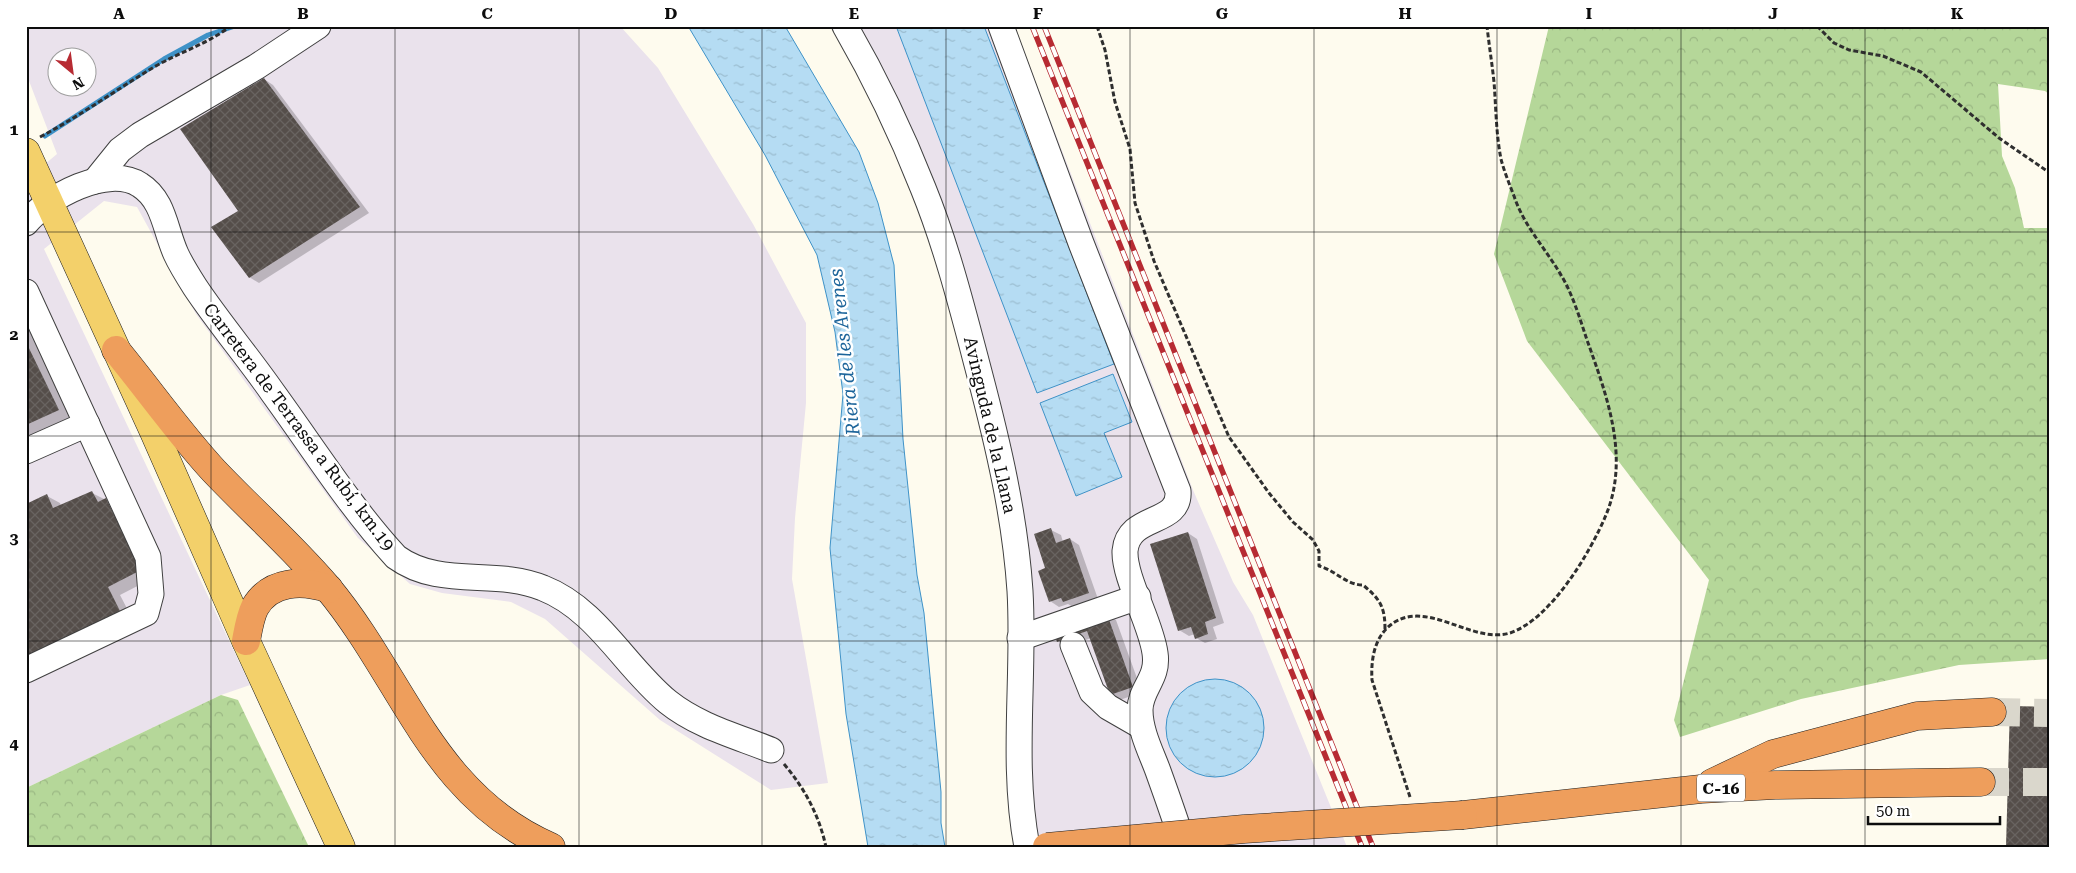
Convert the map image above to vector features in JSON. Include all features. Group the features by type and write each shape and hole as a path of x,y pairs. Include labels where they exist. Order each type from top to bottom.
{"highway":[{"path":"116,350 212,469 294,549 329,589 363,636 427,739 460,781 476,798 505,822 552,847"},
{"path":"246,641 255,608 261,600 277,588 293,582 312,584 329,589"},
{"name":"C-16","path":"1700,789 1773,754 1898,721 1917,716 1992,712"},
{"name":"C-16","path":"1047,847 1244,829 1463,815 1700,789 1776,785 1981,782"}],"main road":[{"path":"30,146 49,203 341,847"}],"street":[{"path":"96,181 120,150 140,135 256,66 318,26"},
{"name":"Avinguda de la Llana","path":"845,26 866,62 900,132 924,190 954,282 990,414 1014,528 1020,592 1020,792 1027,847"},
{"path":"1000,26 1081,243 1178,491 1179,502 1174,510 1137,528 1127,542 1125,552 1127,564 1152,638 1156,664 1154,674 1140,701 1142,726 1184,847"},
{"name":"Carretera de Terrassa a Rubí, km.19","path":"26,223 49,203 72,190 96,181 120,178 130,180 145,188 158,202 176,254 195,287 328,472 396,557 406,564 432,574 508,580 542,587 558,595 585,615 668,702 690,718 772,750"},
{"path":"26,292 148,557 151,594 146,613 26,670"},
{"path":"26,451 87,424"},
{"path":"1020,638 1138,597"},
{"path":"1073,645 1092,692 1108,707 1142,726"}],"path":[{"path":"30,146 156,67 211,40 231,26"},
{"path":"1096,26 1106,50 1115,102 1130,149 1135,203 1154,261 1229,437 1269,493 1293,522 1313,540 1319,551 1319,566 1330,568 1345,580 1363,585 1376,595 1385,612 1385,630"},
{"path":"1411,805 1372,680 1371,667 1378,640 1394,622 1413,616 1436,619 1477,633 1494,636 1519,629 1535,618 1552,601 1584,559 1607,513 1617,462 1614,431 1607,395 1572,296 1555,266 1523,218 1504,166 1498,141 1494,79 1487,26"},
{"path":"1817,26 1834,43 1849,50 1883,56 1920,72 1999,138 2050,173"},
{"path":"772,750 800,783 812,803 826,847"}],"shaded area":[{"path":"26,26 620,26 658,68 753,224 806,323 806,403 795,518 792,579 828,783 771,790 660,720 545,619 511,602 442,593 410,584 358,538 196,314 137,207 104,201 44,249 250,685 221,695 26,788 26,180 57,154 26,73"},
{"path":"855,26 1014,26 1193,490 1233,582 1253,615 1347,847 1038,847 1031,813 1017,491"}],"green space":[{"path":"1549,26 2050,26 2050,95 2045,91 1998,84 2002,156 2015,188 2024,228 2050,228 2050,659 1959,665 1801,699 1680,737 1674,720 1709,580 1527,341 1494,254"},
{"path":"221,695 238,700 309,847 26,847 26,788"}],"water":[{"name":"Riera de les Arenes","path":"688,26 785,26 859,152 878,203 894,265 903,439 917,575 924,613 941,792 941,823 945,847 868,847 846,714 830,548 843,394 835,332 817,255 765,155"},
{"path":"896,26 984,26 1114,364 1037,393"},
{"path":"1113,374 1132,422 1104,433 1122,477 1076,496 1040,403"},
{"path":"1215,679 1234,683 1249,694 1260,709 1264,728 1260,747 1249,762 1234,773 1215,777 1196,773 1181,762 1170,747 1166,728 1170,709 1181,694 1196,683"}],"building":[{"path":"264,78 360,207 249,278 211,227 238,211 180,129"},
{"path":"26,342 59,410 26,425"},
{"path":"92,491 98,502 106,498 141,570 108,587 122,615 26,658 26,504 47,494 53,508"},
{"path":"1051,528 1056,543 1070,538 1089,593 1063,602 1061,598 1049,602 1038,571 1045,568 1034,534"},
{"path":"1188,532 1216,618 1205,622 1208,634 1195,639 1191,627 1178,631 1150,544"},
{"path":"1107,614 1133,687 1110,695 1087,631 1057,642 1054,633"},
{"path":"2010,706 2050,707 2050,847 2006,847"}],"waterway":[{"path":"45,136 164,59 208,35 235,26"}],"tunnel":[{"path":"1992,712 2050,713"},
{"path":"1981,782 2050,782"}],"railway":[{"path":"1032,26 1362,847"},
{"path":"1044,26 1373,847"}]}
